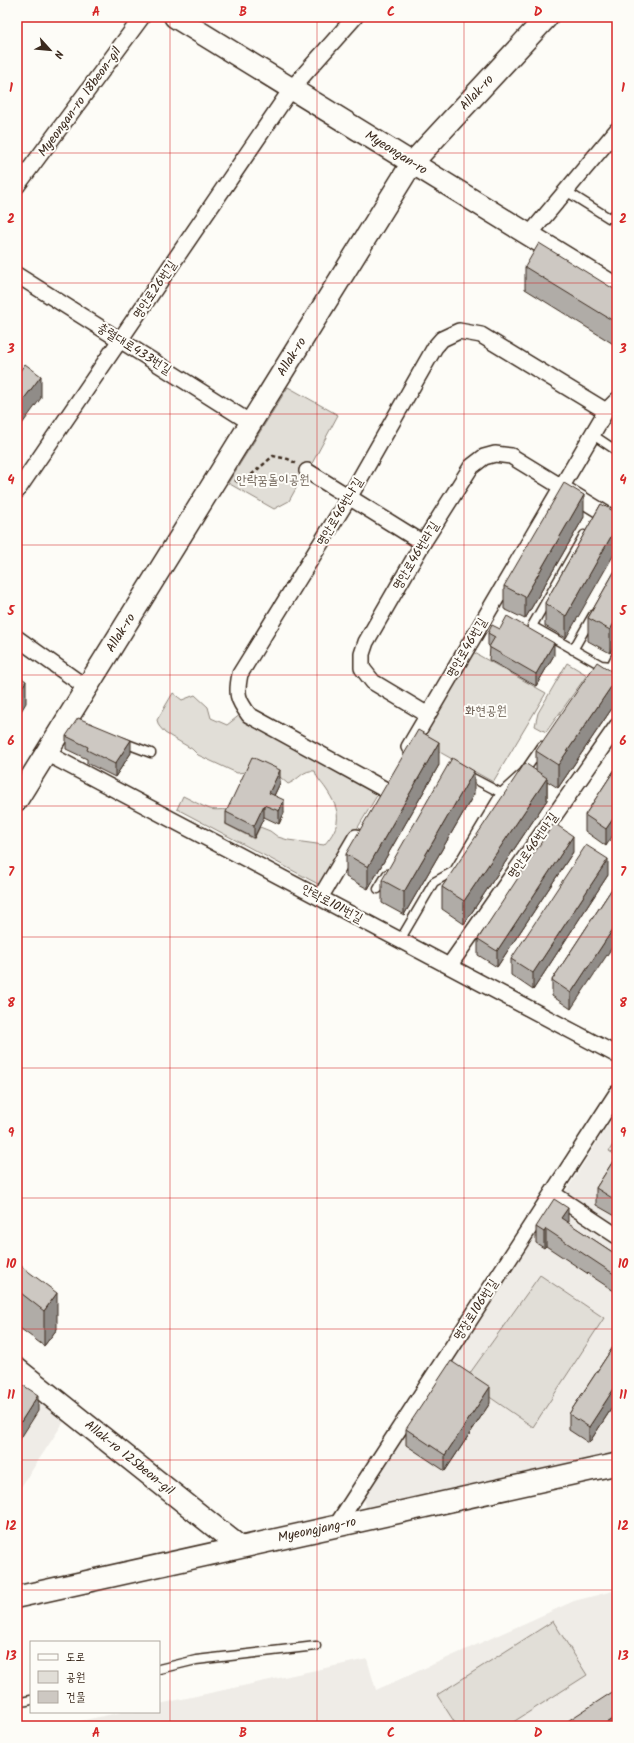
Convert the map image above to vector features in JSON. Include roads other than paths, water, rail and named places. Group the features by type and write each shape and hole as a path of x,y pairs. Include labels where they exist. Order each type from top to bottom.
{"main road":[{"name":"Myeongan-ro","path":"175,17 617,289"},
{"name":"Allak-ro","path":"17,800 46,753 70,722 87,688 412,163 547,17"},
{"name":"Allak-ro 125beon-gil","path":"17,1369 240,1547"},
{"name":"Myeongjang-ro","path":"17,1597 617,1464"}],"street":[{"name":"Myeongan-ro 18beon-gil","path":"17,186 142,17"},
{"name":"명안로26번길","path":"17,491 292,88 354,17"},
{"path":"529,236 617,130"},
{"name":"충렬대로433번길","path":"17,275 251,422"},
{"name":"명안로46번나길","path":"384,789 250,715 240,702 237,689 240,674 350,496 435,347 442,339 458,331 481,335 606,411"},
{"name":"명안로46번길","path":"400,762 606,411 617,400"},
{"name":"명안로46번라길","path":"428,715 373,682 362,668 362,654 366,642 424,543 471,467 484,457 495,454 511,456 562,487"},
{"path":"307,471 350,496 424,543"},
{"path":"562,487 617,521"},
{"path":"17,638 87,688"},
{"name":"명안로46번마길","path":"449,966 617,726"},
{"name":"안락로101번길","path":"46,753 617,1054"},
{"path":"376,803 392,776"},
{"path":"320,898 364,823"},
{"name":"명장로106번길","path":"336,1526 617,1093"},
{"path":"552,1193 617,1236"}],"lane":[{"path":"566,191 617,223"},
{"path":"610,218 617,213"},
{"path":"592,435 617,450"},
{"path":"587,529 532,626 573,650 599,668 610,666 617,654"},
{"path":"573,650 599,604"},
{"path":"116,739 151,753"},
{"path":"400,940 434,882 454,871 501,793 524,772 547,740"},
{"path":"456,769 501,793"},
{"path":"378,889 390,868"},
{"path":"160,1669 196,1660 316,1646"},
{"path":"17,1703 30,1700"}],"park label":[{"name":"안락꿈돌이공원","path":"273,480"},
{"name":"화현공원","path":"486,711"}]}
